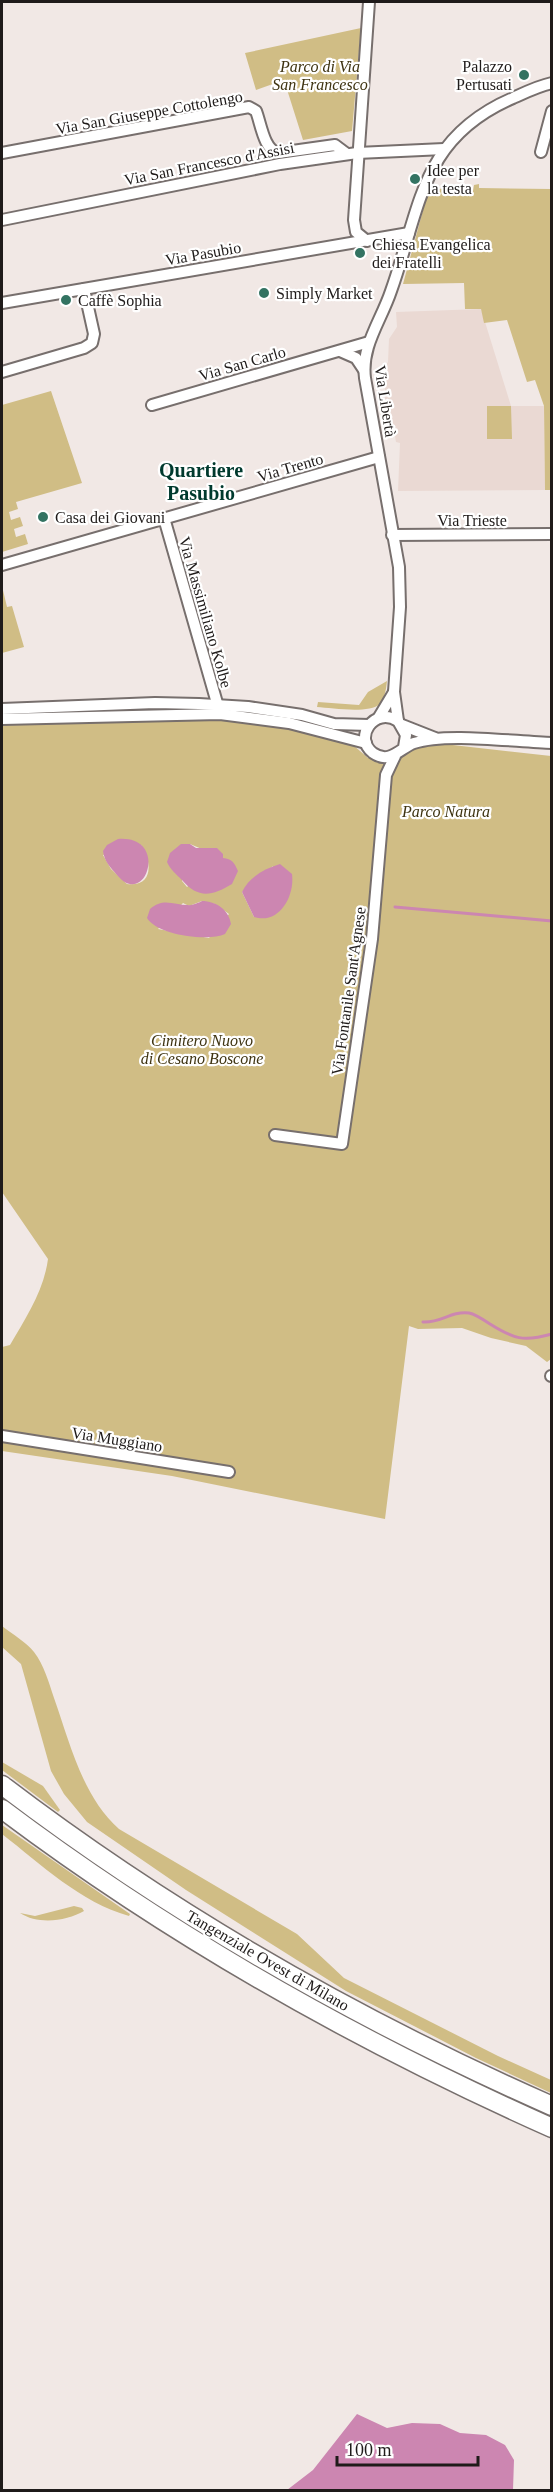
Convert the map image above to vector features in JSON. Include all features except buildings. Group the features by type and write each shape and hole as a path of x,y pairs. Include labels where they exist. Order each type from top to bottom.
{"highway":[{"name":"Tangenziale Ovest di Milano","path":"2,1785 151,1890 312,1987 433,2051 552,2106"},
{"name":"Tangenziale Ovest di Milano","path":"2,1809 84,1869 144,1909 278,1991 447,2080 552,2128"}],"street":[{"path":"367,241 354,227 352,154 369,2"},
{"name":"Via Libertà","path":"400,723 394,692 400,582 364,370 369,342 391,292 431,171 444,148 470,122 486,111 552,83"},
{"name":"Via San Giuseppe Cottolengo","path":"2,153 249,107 256,111 268,145 273,152"},
{"path":"542,152 552,111"},
{"name":"Via San Francesco d'Assisi","path":"273,152 335,145 352,154"},
{"name":"Via San Francesco d'Assisi","path":"2,220 241,171 352,154 444,148"},
{"name":"Via Pasubio","path":"2,303 409,232"},
{"path":"2,372 84,348 92,343 94,334 84,289"},
{"name":"Via San Carlo","path":"152,405 369,342"},
{"path":"340,351 356,358 364,370"},
{"name":"Via Trento","path":"2,565 380,457"},
{"name":"Via Massimiliano Kolbe","path":"164,518 219,710"},
{"name":"Via Trieste","path":"392,535 552,534"},
{"path":"386,775 366,744 365,737 369,725 379,717 394,692"},
{"path":"2,709 155,703 219,710 289,723 366,744"},
{"path":"2,719 248,707 302,715 334,724 369,725"},
{"path":"379,717 389,717 436,738"},
{"path":"400,723 406,735 404,747"},
{"path":"386,775 395,756 404,747 436,738 552,743"},
{"path":"375,755 395,756"},
{"name":"Via Fontanile Sant'Agnese","path":"275,1135 342,1144 369,963 386,775"},
{"name":"Via Muggiano","path":"2,1436 229,1472"}],"shaded area":[{"path":"481,309 511,406 544,406 545,490 398,491 400,443 396,442 389,403 385,399 385,366 388,362 389,339 397,327 396,312"},
{"path":"118,839 134,841 144,848 148,858 148,869 144,878 137,884 128,883 117,875 105,858 103,851 107,845"},
{"path":"181,844 190,844 196,848 217,848 223,854 223,858 229,859 238,871 232,884 206,894 188,886 167,862 170,853"},
{"path":"280,864 292,874 288,899 278,913 271,917 254,917 242,892 258,874"},
{"path":"202,901 217,905 228,914 231,924 225,934 195,937 172,933 161,929 147,918 150,909 159,903 189,905"},
{"path":"357,2414 387,2428 412,2423 440,2424 460,2433 486,2435 505,2445 514,2460 513,2490 287,2490 313,2470"}],"green space":[{"name":"Parco di Via San Francesco","path":"361,28 352,131 303,140 284,80 256,90 245,53"},
{"path":"479,184 479,188 551,189 551,490 545,490 544,406 535,380 527,382 507,320 484,323 481,309 465,309 464,283 403,284 429,188 473,191 474,185"},
{"path":"51,391 82,483 16,502 18,509 9,512 11,520 20,517 23,526 14,529 16,537 25,534 28,544 2,552 2,405"},
{"path":"487,406 511,406 512,439 487,439"},
{"path":"2,586 7,607 12,606 24,647 2,653"},
{"path":"387,681 383,699 375,707 350,710 317,707 318,702 359,705 368,692"},
{"path":"220,717 287,728 352,744 368,758 398,759 407,750 435,743 551,756 551,1359 547,1362 526,1346 462,1328 418,1329 409,1326 385,1519 172,1476 2,1451 2,1347 10,1345 28,1314 43,1282 48,1259 2,1192 2,721","holes":["190,844 223,858 187,887 182,881","141,845 149,865 146,877 136,884 127,884 111,869 103,855","273,866 254,917 242,892","202,901 215,904 229,914 209,938 158,929 183,903 189,906"]},
{"path":"2,1626 27,1645 38,1657 86,1785 106,1816 119,1829 297,1934 344,1978 498,2056 551,2080 551,2093 476,2058 346,1991 186,1890 87,1822 64,1794 51,1771 21,1664 2,1647"},
{"path":"2,1762 43,1786 60,1810 58,1812 2,1770"},
{"path":"2,1825 130,1914 129,1916 94,1902 62,1881 2,1834"},
{"path":"74,1906 84,1911 61,1919 35,1919 20,1913 35,1916"}],"waterway":[{"path":"395,907 552,921"},
{"path":"423,1322 469,1313 519,1338 552,1334"}],"place":[{"name":"Palazzo Pertusati","path":"524,75"},
{"name":"Idee per la testa","path":"415,179"},
{"name":"Chiesa Evangelica dei Fratelli","path":"360,253"},
{"name":"Simply Market","path":"264,293"},
{"name":"Caffè Sophia","path":"66,300"},
{"name":"Casa dei Giovani","path":"43,517"}],"district":[{"name":"Quartiere Pasubio","path":"201,482"}],"park label":[{"name":"Parco Natura","path":"446,811"},
{"name":"Cimitero Nuovo di Cesano Boscone","path":"202,1049"}]}
